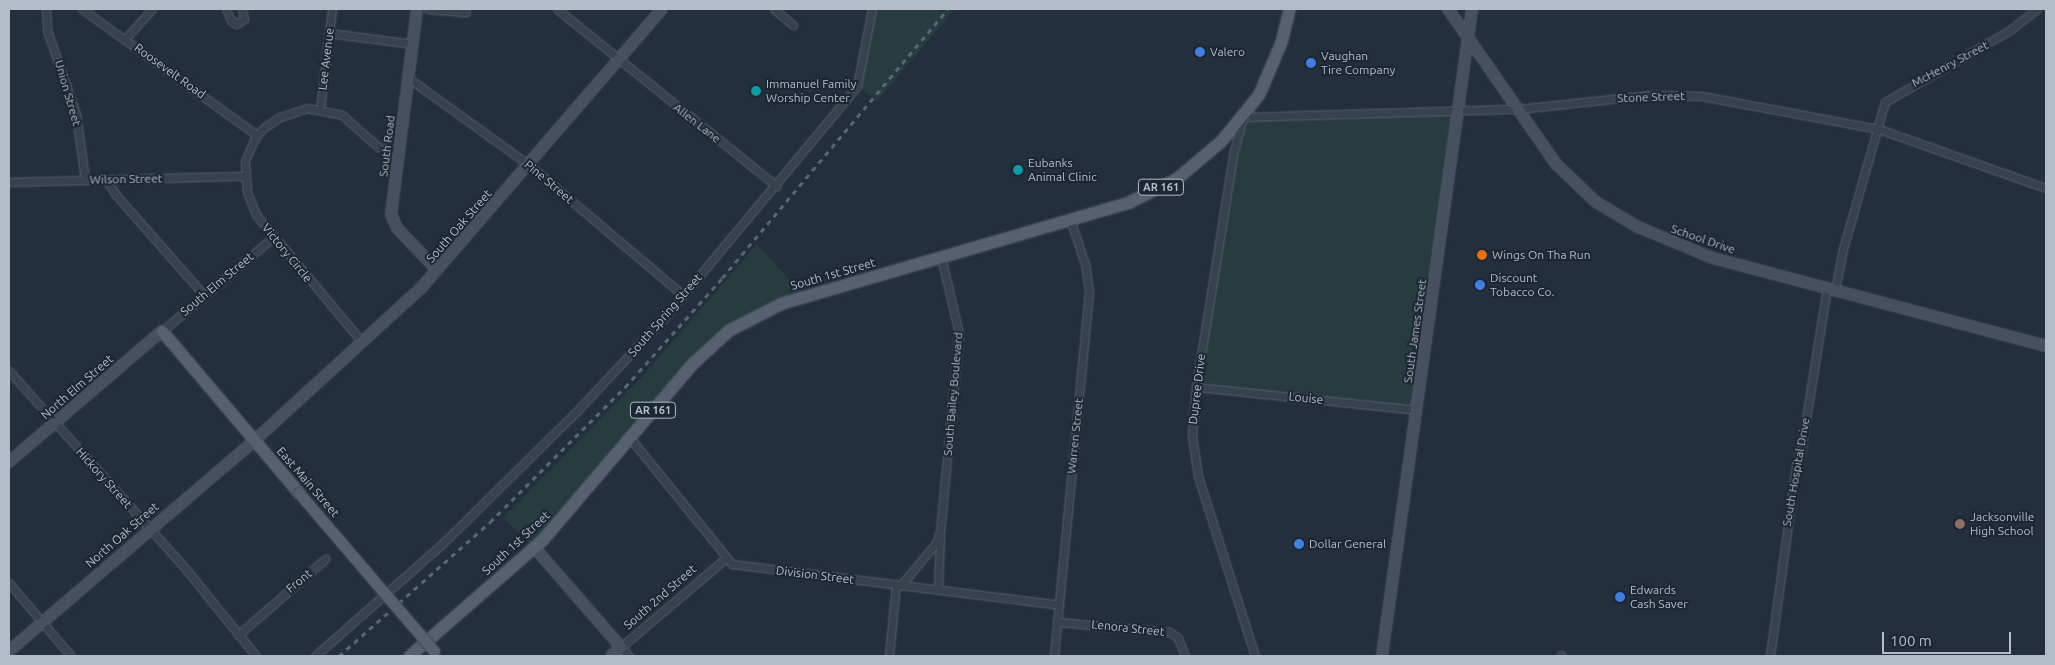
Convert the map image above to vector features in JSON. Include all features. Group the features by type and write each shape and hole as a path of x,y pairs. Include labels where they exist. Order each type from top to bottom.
{"main road":[{"name":"South 1st Street","path":"412,654 534,547 701,354 739,324 782,303 1129,202 1177,178 1221,141 1243,117 1259,94 1289,9"},
{"name":"East Main Street","path":"162,331 436,653"}],"street":[{"name":"Union Street","path":"46,9 47,30 76,114 85,180"},
{"name":"Roosevelt Road","path":"82,9 257,135"},
{"path":"126,39 152,9"},
{"path":"226,9 231,21 236,24 244,19 242,9"},
{"name":"Lee Avenue","path":"320,110 332,9"},
{"name":"South Road","path":"417,9 398,150 392,220 437,270"},
{"path":"428,9 466,12"},
{"name":"Allen Lane","path":"557,9 776,186"},
{"name":"South Oak Street","path":"254,441 437,270 662,9"},
{"path":"774,9 794,24"},
{"name":"South Spring Street","path":"316,656 399,582 575,413 683,296 857,86 872,9"},
{"name":"School Drive","path":"1448,9 1518,109 1538,142 1556,164 1586,194 1613,213 1688,250 2046,346"},
{"name":"South James Street","path":"1382,656 1472,9"},
{"name":"McHenry Street","path":"1831,289 1889,97 1975,51 2037,9"},
{"path":"329,33 412,44"},
{"name":"Pine Street","path":"408,78 529,165 683,296"},
{"name":"Stone Street","path":"1243,117 1459,112 1518,109 1650,95 1689,96 1879,128 2046,188"},
{"name":"Victory Circle","path":"362,342 272,238 252,206 244,176 249,147 257,135 280,117 296,110 320,110 347,118 378,147 398,150"},
{"name":"Dupree Drive","path":"1243,117 1234,152 1196,387 1192,436 1198,476 1255,656"},
{"name":"Wilson Street","path":"9,182 244,176"},
{"path":"106,180 116,195 204,295"},
{"name":"Warren Street","path":"1054,656 1089,291 1085,264 1070,219"},
{"name":"South Elm Street","path":"162,331 272,238"},
{"name":"South Bailey Boulevard","path":"938,589 940,532 959,333 941,257"},
{"name":"South Hospital Drive","path":"1770,656 1796,465 1801,450 1831,289"},
{"name":"North Elm Street","path":"9,462 162,331"},
{"name":"Hickory Street","path":"9,371 54,424 149,528 256,656"},
{"name":"Louise","path":"1196,387 1417,410"},
{"path":"630,438 726,558"},
{"name":"North Oak Street","path":"9,650 149,528 254,441"},
{"name":"South Bailey Boulevard","path":"898,585 936,543 940,532"},
{"path":"534,547 629,656"},
{"name":"Division Street","path":"726,558 739,565 1059,605"},
{"name":"South 2nd Street","path":"611,656 726,558"},
{"name":"Front","path":"238,635 325,559"},
{"path":"9,584 71,656"},
{"path":"889,656 898,585"},
{"name":"Lenora Street","path":"1057,622 1170,632 1178,638 1185,656"}],"green space":[{"path":"872,9 955,9 877,101 857,86"},
{"path":"1459,112 1417,410 1196,387 1243,117"},
{"path":"757,244 804,296 729,330 534,547 503,518 643,376"}],"railway":[{"path":"339,656 490,522 625,387 722,278 948,9"}],"place":[{"name":"Valero","path":"1200,52"},
{"name":"Vaughan Tire Company","path":"1311,63"},
{"name":"Immanuel Family Worship Center","path":"756,91"},
{"name":"Eubanks Animal Clinic","path":"1018,170"},
{"name":"Wings On Tha Run","path":"1482,255"},
{"name":"Discount Tobacco Co.","path":"1480,285"},
{"name":"Jacksonville High School","path":"1960,524"},
{"name":"Dollar General","path":"1299,544"},
{"name":"Edwards Cash Saver","path":"1620,597"}]}
